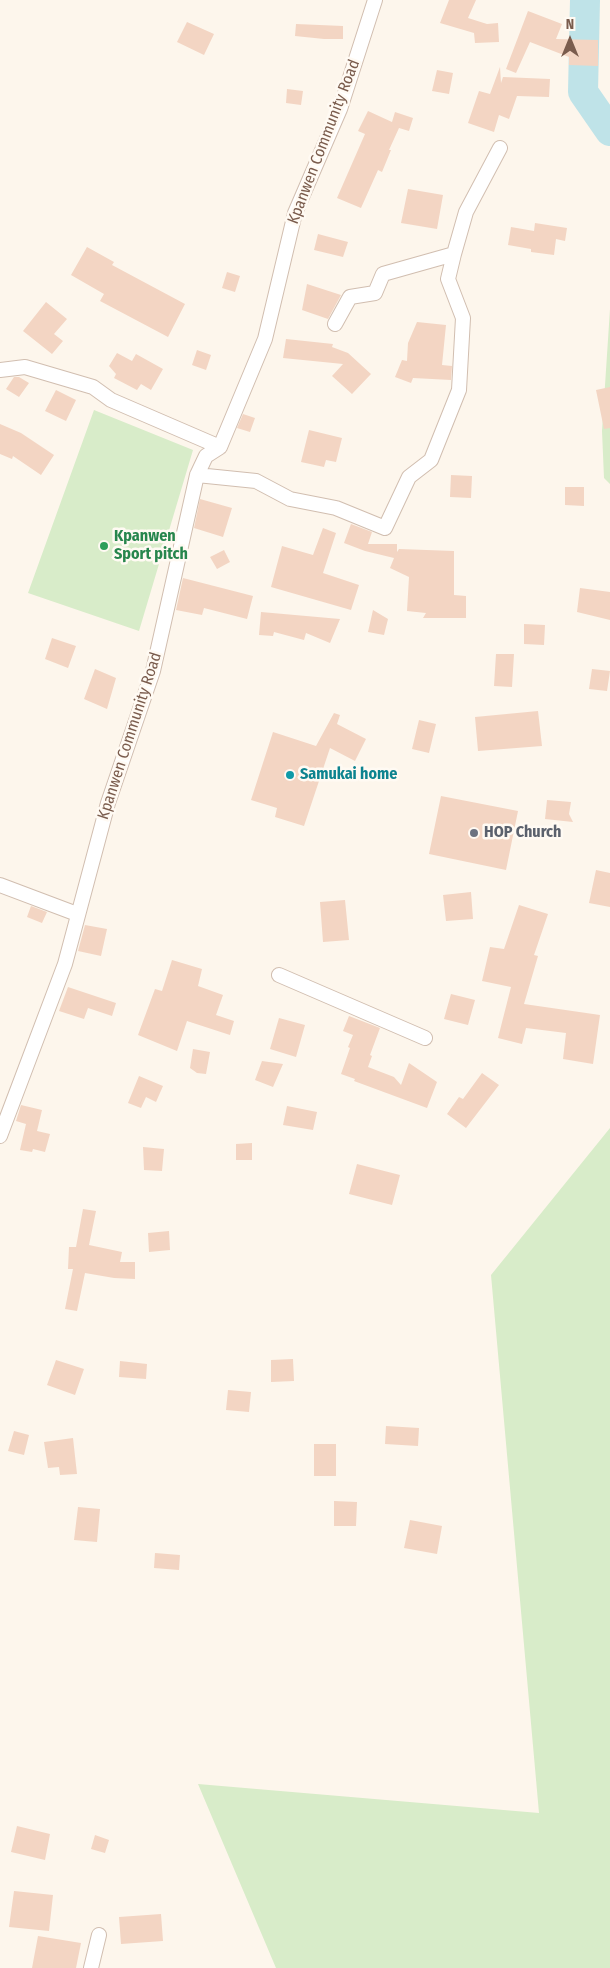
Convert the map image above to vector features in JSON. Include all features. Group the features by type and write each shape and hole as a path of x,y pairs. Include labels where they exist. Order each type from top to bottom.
{"street":[{"name":"Kpanwen Community Road","path":"0,1136 64,964 108,803 153,671 197,475 206,456 220,447 265,339 295,213 340,110 375,0"},
{"path":"197,475 256,481 290,499 336,508 385,528 409,477 431,460 459,390 463,318 448,279 466,212 500,148"},
{"path":"335,324 350,297 375,293 383,274 454,254"},
{"path":"0,370 25,367 93,387 111,400 220,447"},
{"path":"0,885 77,914"},
{"path":"279,975 425,1038"},
{"path":"92,1968 99,1935"}],"green space":[{"path":"610,309 610,484 604,478 602,431"},
{"name":"Kpanwen Sport pitch","path":"94,410 193,450 139,631 28,593"},
{"path":"610,1128 610,1968 276,1968 198,1784 539,1813 491,1275"}],"building":[{"path":"449,0 476,0 468,18 487,24 498,23 499,42 475,43 474,33 440,23"},
{"path":"528,11 562,24 556,39 598,40 598,66 569,65 569,57 530,42 516,73 506,69"},
{"path":"187,22 214,34 204,55 177,42"},
{"path":"296,24 343,26 343,39 295,36"},
{"path":"500,67 501,83 503,77 550,79 549,97 517,96 509,119 499,115 494,132 468,123 479,91 490,94"},
{"path":"437,70 453,73 449,94 432,91"},
{"path":"287,89 303,91 301,105 286,103"},
{"path":"368,111 392,122 395,112 413,118 409,131 399,128 382,172 378,170 361,208 337,198 365,134 358,131"},
{"path":"408,189 443,195 437,229 401,223"},
{"path":"535,223 567,228 565,241 556,239 554,255 531,252 531,249 508,245 511,227 534,231"},
{"path":"318,234 348,242 343,257 314,250"},
{"path":"87,247 114,262 112,265 185,304 168,337 100,301 104,294 71,275"},
{"path":"227,272 240,276 235,292 222,288"},
{"path":"307,284 341,295 328,319 302,310"},
{"path":"46,302 67,319 54,334 63,341 52,354 23,331"},
{"path":"417,322 446,325 442,365 452,366 451,380 413,378 411,383 395,377 402,360 407,361 408,343"},
{"path":"286,339 333,344 332,347 348,353 371,374 352,394 332,376 343,364 283,358"},
{"path":"197,350 211,355 206,370 192,365"},
{"path":"117,353 132,361 136,354 163,369 151,390 141,384 137,390 114,378 116,374 109,366"},
{"path":"14,377 19,377 29,383 19,397 6,389"},
{"path":"610,387 610,428 604,429 596,390"},
{"path":"56,390 76,400 66,421 45,411"},
{"path":"243,414 255,418 250,432 237,428"},
{"path":"0,424 21,433 54,455 41,475 13,456 12,459 0,454"},
{"path":"309,430 342,438 336,462 326,460 324,467 301,462"},
{"path":"451,475 472,476 471,498 450,497"},
{"path":"565,487 584,487 584,506 565,505"},
{"path":"200,499 232,508 223,537 194,528"},
{"path":"351,524 372,532 368,544 397,544 397,552 399,549 454,551 454,595 466,596 466,618 423,618 426,613 407,611 409,577 390,568 394,558 365,551 344,543"},
{"path":"323,528 336,533 323,573 359,585 351,610 271,587 282,546 313,555"},
{"path":"224,550 230,562 217,569 210,557"},
{"path":"183,578 253,596 247,619 204,608 202,615 176,610"},
{"path":"580,588 610,592 610,620 577,612"},
{"path":"373,610 388,619 384,635 368,632"},
{"path":"261,612 340,619 330,643 306,633 304,640 274,632 273,636 259,635"},
{"path":"524,624 545,625 544,645 524,644"},
{"path":"52,638 76,646 68,668 45,659"},
{"path":"496,654 514,654 512,687 494,686"},
{"path":"95,669 116,678 107,709 84,699"},
{"path":"592,669 610,671 607,691 589,689"},
{"path":"538,711 542,746 478,751 475,717"},
{"name":"Samukai home","path":"334,713 340,715 337,724 366,739 355,761 330,748 304,826 275,817 277,808 251,800 273,732 316,746"},
{"path":"419,720 436,724 429,753 412,749"},
{"name":"HOP Church","path":"441,796 518,811 506,870 429,854"},
{"path":"547,800 571,802 569,814 573,822 545,819"},
{"path":"596,870 610,873 610,907 589,903"},
{"path":"471,892 473,919 446,921 443,895"},
{"path":"345,900 349,940 323,942 320,902"},
{"path":"519,905 548,914 534,955 538,956 524,1004 600,1015 593,1064 563,1059 566,1033 526,1028 522,1044 498,1038 511,987 482,981 490,947 504,949"},
{"path":"31,906 47,912 42,923 27,917"},
{"path":"85,925 107,929 101,956 78,951"},
{"path":"172,960 202,969 198,986 223,995 216,1015 234,1021 230,1035 187,1021 177,1051 138,1035 155,989 162,991"},
{"path":"68,987 116,1003 112,1016 88,1008 84,1019 59,1011"},
{"path":"451,994 475,1000 468,1025 444,1019"},
{"path":"349,1016 380,1028 370,1055 372,1056 368,1067 394,1077 401,1085 409,1063 437,1082 427,1108 354,1081 355,1079 341,1074 353,1035 343,1031"},
{"path":"279,1018 305,1025 296,1057 270,1049"},
{"path":"193,1049 210,1052 206,1074 197,1073 190,1068"},
{"path":"262,1061 283,1064 273,1087 255,1080"},
{"path":"482,1073 499,1085 466,1128 447,1114 459,1097 463,1099"},
{"path":"139,1076 163,1086 156,1102 146,1097 141,1108 128,1103"},
{"path":"21,1105 42,1110 37,1131 50,1134 45,1152 33,1149 32,1152 20,1150 26,1124 16,1121"},
{"path":"287,1106 317,1112 313,1130 283,1125"},
{"path":"252,1143 252,1160 236,1160 236,1144"},
{"path":"143,1147 164,1149 162,1171 144,1170"},
{"path":"357,1164 400,1175 392,1205 349,1194"},
{"path":"83,1209 96,1211 89,1245 122,1252 120,1262 135,1262 135,1279 114,1278 85,1273 77,1311 65,1309 73,1269 68,1269 69,1247 76,1247"},
{"path":"169,1231 170,1250 149,1252 148,1233"},
{"path":"293,1359 294,1381 271,1382 271,1360"},
{"path":"56,1360 84,1369 75,1395 47,1385"},
{"path":"120,1361 147,1364 146,1379 119,1377"},
{"path":"228,1390 251,1392 249,1412 226,1410"},
{"path":"386,1426 419,1428 418,1446 385,1444"},
{"path":"14,1431 29,1435 24,1455 8,1451"},
{"path":"73,1438 77,1474 60,1475 59,1467 48,1468 44,1442"},
{"path":"314,1444 336,1444 336,1476 314,1476"},
{"path":"334,1501 357,1502 356,1526 334,1526"},
{"path":"78,1507 100,1509 97,1542 74,1540"},
{"path":"410,1520 442,1526 437,1554 404,1548"},
{"path":"155,1553 180,1555 179,1570 154,1568"},
{"path":"17,1826 50,1834 45,1860 11,1852"},
{"path":"95,1835 109,1840 105,1853 91,1849"},
{"path":"14,1891 53,1895 49,1931 9,1927"},
{"path":"161,1914 163,1941 121,1944 119,1917"},
{"path":"38,1936 81,1943 76,1968 32,1968"}],"waterway":[{"path":"585,0 583,92 610,131"}],"place":[{"name":"Kpanwen Sport pitch","path":"104,546"},
{"name":"Samukai home","path":"290,775"},
{"name":"HOP Church","path":"474,833"}]}
